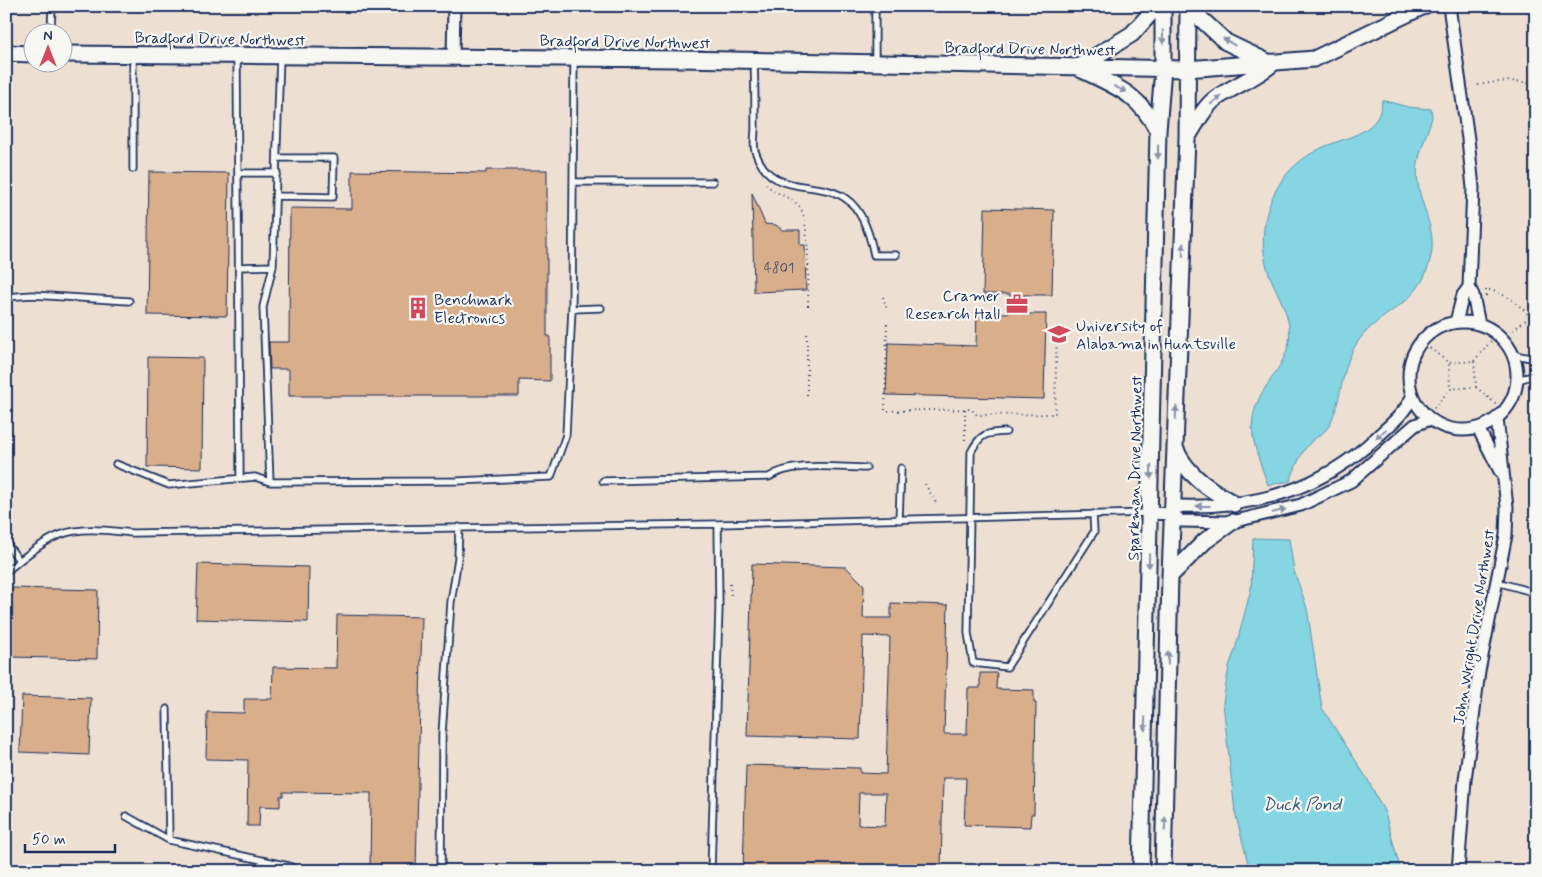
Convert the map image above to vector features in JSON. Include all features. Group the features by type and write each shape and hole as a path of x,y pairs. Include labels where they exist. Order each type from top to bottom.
{"main road":[{"path":"1076,67 1132,34 1157,6"},
{"name":"Sparkman Drive Northwest","path":"1141,871 1158,131 1163,68 1163,6"},
{"path":"1186,138 1213,101 1233,87 1256,77 1272,64 1226,42 1188,6"},
{"path":"1163,871 1170,576 1186,138 1188,6"},
{"name":"Bradford Drive Northwest","path":"72,54 754,60 1187,68 1314,60 1422,8"},
{"path":"6,53 22,54"},
{"path":"1076,67 1131,94 1149,113 1158,131"},
{"path":"1175,447 1180,459 1196,479 1234,504"},
{"path":"1170,576 1205,541 1232,522"}],"street":[{"path":"453,58 454,6"},
{"path":"1448,6 1468,139 1473,188 1469,287 1473,295 1479,324"},
{"path":"1456,322 1463,295 1469,287"},
{"path":"1172,514 1180,506 1234,504 1305,486 1346,463 1405,412 1412,397 1409,378 1412,360 1420,343 1433,331 1456,322 1479,324 1503,340 1515,356 1518,380 1513,396 1497,418 1478,428 1452,428 1431,415 1412,397"},
{"path":"1150,513 1172,514 1180,521 1232,522 1301,505 1351,481 1415,425 1431,415"},
{"name":"John Wright Drive Northwest","path":"1458,871 1465,780 1479,671 1506,535 1507,508 1497,418"},
{"name":"John Wright Drive Northwest","path":"1478,428 1504,479"}],"lane":[{"path":"51,22 52,6"},
{"path":"874,63 875,6"},
{"path":"133,55 133,169"},
{"path":"237,56 240,478"},
{"path":"270,482 263,307 273,266 280,56"},
{"path":"116,464 169,485 255,477 270,482 457,481 551,476 566,435 572,309 574,58"},
{"path":"754,60 755,149 763,166 783,184 823,191 845,198 859,213 871,239 874,255 896,255"},
{"path":"276,196 333,197 334,158 278,158"},
{"path":"238,172 277,172"},
{"path":"573,182 713,182"},
{"path":"239,267 273,266"},
{"path":"6,297 32,295 129,301"},
{"path":"572,309 601,308"},
{"path":"1515,356 1536,359"},
{"path":"1518,380 1536,375"},
{"path":"1006,432 987,433 978,440 971,452 972,518 968,633 973,663 1007,667 1094,532 1093,514"},
{"path":"603,481 769,477 779,470 800,468 866,468"},
{"path":"899,520 901,468"},
{"path":"6,572 19,560 60,535 90,530 134,533 718,524 1150,513"},
{"path":"711,871 719,608 718,524"},
{"path":"442,871 442,734 451,602 458,558 458,527"},
{"path":"6,543 19,560"},
{"path":"1497,582 1536,593"},
{"path":"167,709 169,840"},
{"path":"126,816 169,840 289,866 299,871"}],"path":[{"path":"1478,85 1501,80 1536,85"},
{"path":"762,180 777,193 799,206 803,213 807,238 808,309"},
{"path":"1486,289 1501,293 1521,306 1536,324"},
{"path":"884,297 887,309"},
{"path":"1513,330 1536,312"},
{"path":"887,324 885,411 970,409 977,415 1054,414 1057,325"},
{"path":"806,395 807,330"},
{"path":"1426,345 1449,363 1474,361 1492,340"},
{"path":"1474,361 1476,387"},
{"path":"1431,415 1450,389 1449,363"},
{"path":"1450,389 1476,387 1497,405"},
{"path":"965,410 965,443"},
{"path":"925,484 936,503"},
{"path":"730,584 731,598"}],"shaded area":[{"path":"6,6 1536,6 1536,871 6,871"}],"water":[{"path":"1382,100 1408,107 1431,109 1432,117 1421,150 1417,174 1420,193 1431,231 1432,250 1430,260 1419,287 1402,304 1373,325 1356,345 1346,368 1334,415 1329,426 1306,448 1290,481 1268,485 1255,447 1252,423 1259,399 1286,354 1290,333 1285,310 1267,269 1264,256 1263,243 1266,216 1275,191 1291,169 1314,152 1363,131 1370,126 1380,111"},
{"name":"Duck Pond","path":"1253,538 1289,539 1294,571 1307,608 1322,708 1368,780 1385,813 1401,871 1250,871 1235,812 1223,703 1229,666 1251,589"}],"building":[{"name":"Benchmark Electronics","path":"486,170 547,170 547,336 550,336 550,381 519,380 519,396 289,396 289,369 270,369 269,342 289,342 290,208 352,209 352,171 486,173"},
{"path":"149,172 229,173 227,316 147,315"},
{"path":"752,193 765,224 776,225 782,230 800,230 800,245 805,245 806,290 754,292"},
{"name":"Cramer Research Hall","path":"985,208 1054,210 1052,295 1024,295 1023,314 1046,314 1044,399 886,395 888,343 976,346 977,312 1009,313 1010,294 983,294"},
{"path":"148,357 203,358 202,468 147,467"},
{"path":"198,564 309,567 308,622 196,619"},
{"path":"752,564 846,567 864,585 863,618 891,618 891,603 948,605 944,734 967,734 968,688 980,688 980,673 997,673 996,689 1034,690 1034,703 1036,703 1034,814 1031,814 1030,827 964,825 966,778 943,778 941,871 743,871 746,765 860,768 860,773 886,774 890,637 863,636 860,739 747,736","holes":["859,793 886,793 885,826 858,825"]},
{"path":"12,588 98,590 97,659 11,657"},
{"path":"337,615 422,617 416,871 370,871 371,793 283,792 283,796 280,796 280,807 260,806 259,826 247,826 248,760 206,759 207,712 244,713 244,699 272,699 273,667 336,668"},
{"path":"22,696 91,698 89,755 20,752"}],"place":[{"name":"Cramer Research Hall","path":"1017,304"},
{"name":"Benchmark Electronics","path":"418,308"},
{"name":"University of Alabama in Huntsville","path":"1059,334"}]}
